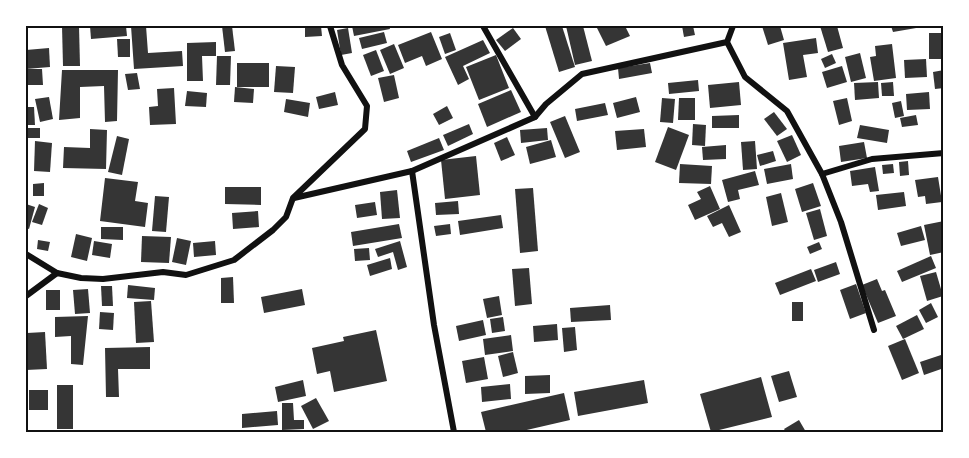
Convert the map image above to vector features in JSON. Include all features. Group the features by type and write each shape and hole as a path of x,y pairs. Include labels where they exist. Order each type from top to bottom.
{"street":[{"path":"26,254 57,273 81,278 103,279 163,272 186,275 234,260 286,217 293,198 365,129 367,106 342,65 330,26"},
{"path":"483,26 535,117"},
{"path":"733,26 727,42 746,77 787,111 822,174 841,222 874,330"},
{"path":"293,198 412,171 535,117 546,104 582,74 727,42"},
{"path":"822,174 872,159 944,153"},
{"path":"412,171 434,325 454,432"},
{"path":"26,296 57,273"}],"building":[{"path":"62,26 79,26 80,66 63,66"},
{"path":"90,26 126,26 127,36 91,39"},
{"path":"131,26 146,26 148,53 182,51 183,66 134,69"},
{"path":"222,26 232,26 235,51 225,52"},
{"path":"305,26 321,26 322,36 305,37"},
{"path":"352,26 389,26 390,29 354,36"},
{"path":"545,26 562,26 575,67 559,72"},
{"path":"566,26 583,26 592,61 575,65"},
{"path":"625,26 630,36 606,46 597,28"},
{"path":"682,26 693,26 695,35 684,37"},
{"path":"762,26 780,26 784,40 768,45"},
{"path":"820,26 837,26 843,48 828,52"},
{"path":"891,26 922,26 922,27 893,32"},
{"path":"348,28 352,53 341,55 337,30"},
{"path":"513,28 521,39 505,51 496,40"},
{"path":"384,32 387,43 362,49 359,38"},
{"path":"431,32 442,59 426,66 422,56 405,63 398,45"},
{"path":"450,33 456,50 445,54 439,37"},
{"path":"929,33 944,33 944,59 929,59"},
{"path":"816,38 818,53 803,55 807,77 789,80 783,43"},
{"path":"117,39 130,39 130,57 118,57"},
{"path":"483,40 490,53 463,66 469,79 458,85 445,57"},
{"path":"216,42 216,56 202,56 203,81 187,81 187,43"},
{"path":"394,44 404,68 390,74 380,50"},
{"path":"892,44 896,78 874,81 870,57 876,56 875,46"},
{"path":"49,48 50,67 26,69 26,50"},
{"path":"376,50 384,71 371,76 363,55"},
{"path":"860,53 866,78 851,82 845,57"},
{"path":"832,54 836,63 825,68 821,59"},
{"path":"496,55 509,88 479,100 466,67"},
{"path":"217,56 231,56 230,85 216,85"},
{"path":"926,59 927,77 905,78 904,60"},
{"path":"237,63 269,63 269,87 237,87"},
{"path":"650,63 652,73 619,79 618,68"},
{"path":"276,66 295,67 293,93 274,92"},
{"path":"842,66 847,82 827,88 822,72"},
{"path":"26,69 42,69 43,85 26,85"},
{"path":"62,70 118,70 117,121 105,122 104,86 80,87 80,118 59,120"},
{"path":"944,70 944,88 935,89 933,72"},
{"path":"137,73 140,89 128,90 125,74"},
{"path":"394,75 399,98 384,102 378,78"},
{"path":"698,80 699,91 669,94 668,83"},
{"path":"739,82 741,105 710,108 708,85"},
{"path":"878,82 879,98 855,100 854,83"},
{"path":"893,82 894,96 882,96 881,83"},
{"path":"235,87 254,89 253,103 234,102"},
{"path":"174,88 176,124 150,125 149,107 158,106 157,89"},
{"path":"511,90 521,112 487,127 478,104"},
{"path":"187,91 207,93 206,107 185,106"},
{"path":"335,92 338,105 319,109 316,97"},
{"path":"929,92 930,109 907,110 906,94"},
{"path":"49,97 53,119 40,122 35,99"},
{"path":"636,97 640,112 617,118 613,103"},
{"path":"662,98 675,99 673,123 660,122"},
{"path":"679,98 695,98 695,120 678,120"},
{"path":"847,98 852,121 839,125 833,101"},
{"path":"286,99 310,103 308,117 284,112"},
{"path":"901,101 904,116 895,118 892,103"},
{"path":"605,103 608,115 577,121 575,109"},
{"path":"447,106 453,118 439,125 433,114"},
{"path":"26,107 34,107 35,125 26,125"},
{"path":"774,112 787,129 777,136 764,119"},
{"path":"739,115 739,128 712,128 712,116"},
{"path":"916,115 918,125 902,127 900,118"},
{"path":"565,116 580,152 565,158 550,122"},
{"path":"469,124 473,134 448,146 443,135"},
{"path":"693,124 706,125 705,146 692,145"},
{"path":"860,125 889,130 887,143 857,138"},
{"path":"668,127 689,135 676,170 655,162"},
{"path":"26,128 40,128 40,138 26,138"},
{"path":"547,128 548,140 521,143 520,130"},
{"path":"90,129 107,130 106,169 63,168 64,147 90,148"},
{"path":"644,129 646,147 617,150 615,131"},
{"path":"792,135 801,155 787,162 777,141"},
{"path":"117,136 129,139 122,175 108,172"},
{"path":"507,137 515,155 501,161 494,143"},
{"path":"439,138 444,150 411,162 407,151"},
{"path":"551,140 556,157 530,164 526,147"},
{"path":"35,141 52,143 50,172 34,171"},
{"path":"755,141 757,169 743,170 741,142"},
{"path":"864,142 867,158 841,162 839,146"},
{"path":"726,145 726,159 703,160 702,147"},
{"path":"773,151 776,161 760,166 757,155"},
{"path":"476,156 480,195 445,199 441,160"},
{"path":"908,161 909,175 900,176 899,162"},
{"path":"680,164 712,166 711,184 679,183"},
{"path":"791,164 793,179 767,184 764,169"},
{"path":"893,164 894,173 883,174 882,165"},
{"path":"875,167 879,191 870,192 868,184 852,186 850,171"},
{"path":"755,171 759,185 738,190 740,199 728,202 722,180"},
{"path":"938,177 942,202 926,204 925,196 918,197 915,180"},
{"path":"105,178 138,182 135,201 148,203 145,227 100,221"},
{"path":"44,183 44,196 33,196 33,184"},
{"path":"813,183 821,206 802,212 795,189"},
{"path":"710,186 720,209 695,220 688,205 701,199 697,192"},
{"path":"225,187 261,187 261,205 225,204"},
{"path":"533,188 538,251 520,253 515,189"},
{"path":"397,190 400,218 382,219 380,192"},
{"path":"904,192 906,206 878,210 876,195"},
{"path":"781,193 788,222 772,226 766,197"},
{"path":"155,196 169,197 166,232 152,231"},
{"path":"458,201 459,214 436,215 435,203"},
{"path":"375,202 377,215 357,218 355,205"},
{"path":"26,204 35,207 29,229 26,228"},
{"path":"39,204 48,208 42,225 32,222"},
{"path":"729,205 741,232 729,237 722,223 713,227 707,216"},
{"path":"820,209 827,236 814,240 806,213"},
{"path":"258,211 259,227 233,229 232,213"},
{"path":"501,215 503,228 460,235 458,221"},
{"path":"944,221 944,252 930,255 924,225"},
{"path":"399,224 402,238 353,246 351,232"},
{"path":"450,224 451,234 436,236 434,226"},
{"path":"921,226 925,240 901,246 897,233"},
{"path":"101,227 123,227 123,240 101,239"},
{"path":"76,234 92,238 87,261 71,257"},
{"path":"142,236 171,237 169,263 141,262"},
{"path":"177,238 191,241 186,265 172,262"},
{"path":"38,240 50,242 48,251 37,249"},
{"path":"94,241 112,244 110,258 92,255"},
{"path":"215,241 216,255 194,257 193,243"},
{"path":"400,241 407,267 398,270 393,252 378,257 375,249"},
{"path":"819,242 822,249 810,254 807,247"},
{"path":"369,248 370,260 355,261 354,249"},
{"path":"931,256 936,268 902,282 897,271"},
{"path":"390,258 392,269 370,276 367,265"},
{"path":"836,262 840,274 818,282 814,270"},
{"path":"529,268 532,304 515,306 512,269"},
{"path":"811,269 816,281 780,295 775,283"},
{"path":"936,272 943,296 927,301 920,276"},
{"path":"233,277 234,303 221,303 221,278"},
{"path":"877,279 882,291 885,290 896,316 878,323 862,285"},
{"path":"856,284 866,313 850,319 840,290"},
{"path":"128,285 155,288 154,300 127,298"},
{"path":"101,286 112,286 113,306 102,306"},
{"path":"88,289 90,313 75,314 73,290"},
{"path":"302,289 305,305 264,313 261,297"},
{"path":"46,290 60,290 60,310 46,310"},
{"path":"499,296 502,315 487,318 483,299"},
{"path":"151,301 154,342 136,343 134,302"},
{"path":"792,302 803,302 803,321 792,321"},
{"path":"931,303 938,317 926,323 919,310"},
{"path":"610,305 611,320 571,322 570,308"},
{"path":"100,312 114,313 113,330 99,329"},
{"path":"917,315 924,329 903,339 896,326"},
{"path":"88,316 83,365 71,364 71,336 55,337 55,317"},
{"path":"503,317 505,331 492,333 490,319"},
{"path":"483,320 486,335 459,341 456,326"},
{"path":"557,324 558,340 534,342 533,326"},
{"path":"575,327 577,350 564,352 562,328"},
{"path":"376,330 387,381 334,392 330,371 317,374 312,348 344,341 343,337"},
{"path":"45,332 47,369 26,370 27,333"},
{"path":"511,335 513,351 485,355 483,339"},
{"path":"905,339 919,373 902,380 888,346"},
{"path":"150,347 150,369 118,369 119,397 106,397 105,348"},
{"path":"513,352 518,373 503,377 498,356"},
{"path":"944,354 944,368 924,375 920,362"},
{"path":"484,357 488,379 466,383 462,361"},
{"path":"789,371 797,397 779,402 771,376"},
{"path":"550,375 550,393 525,394 525,376"},
{"path":"761,377 772,417 711,432 700,394"},
{"path":"303,380 306,396 278,402 275,387"},
{"path":"644,380 648,403 578,416 574,392"},
{"path":"510,384 511,399 482,402 481,387"},
{"path":"57,385 73,385 73,429 57,429"},
{"path":"29,390 48,390 48,410 29,410"},
{"path":"564,393 570,420 518,432 486,432 481,412"},
{"path":"316,398 329,421 313,429 301,406"},
{"path":"282,403 293,403 294,420 304,420 304,429 282,430"},
{"path":"277,411 278,425 242,428 242,414"},
{"path":"799,420 806,432 786,432 784,429"}]}
